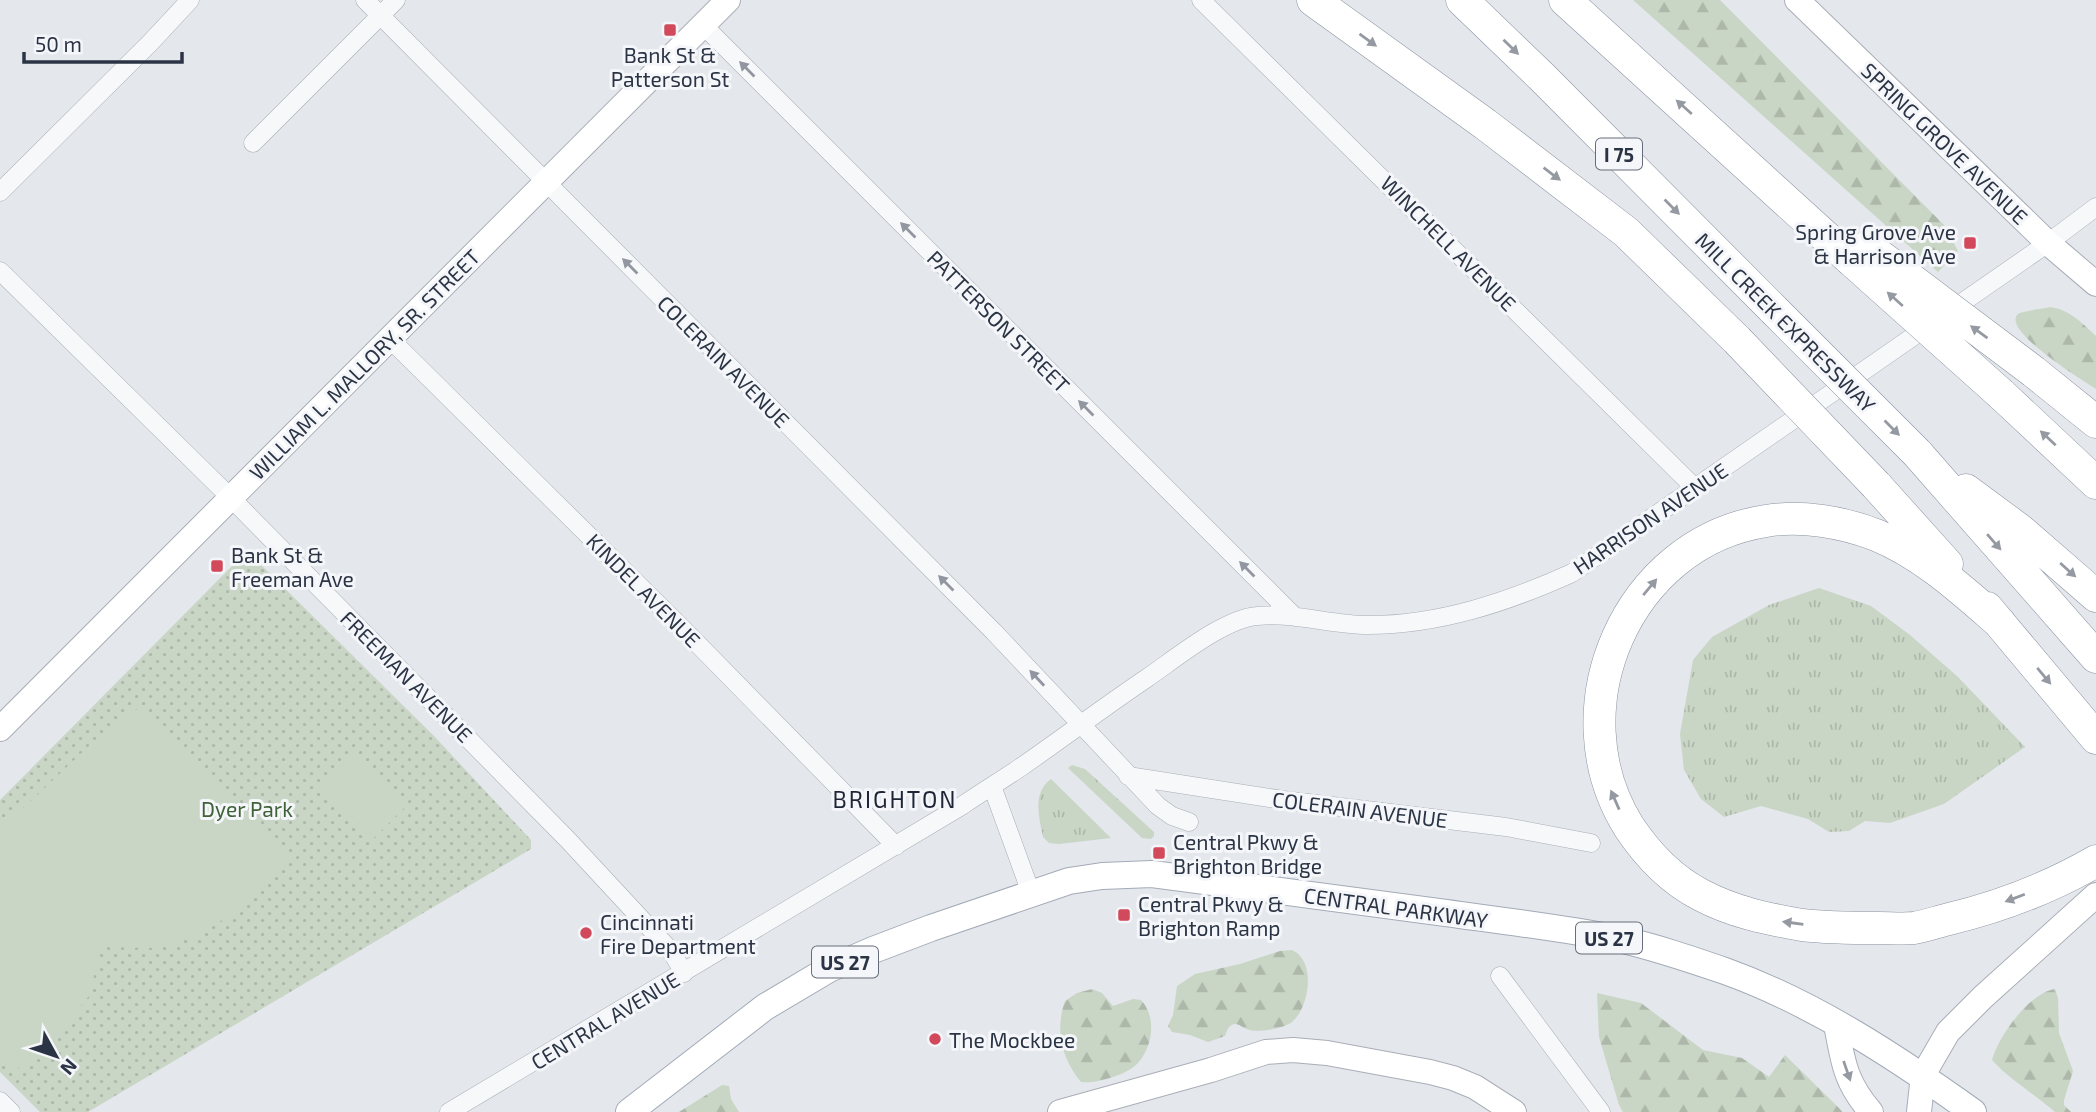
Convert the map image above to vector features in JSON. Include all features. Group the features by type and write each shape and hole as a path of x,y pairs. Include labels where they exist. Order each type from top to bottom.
{"highway":[{"path":"1313,0 1485,124 1626,232 1737,340 1876,485 2000,623 2096,738"},
{"name":"MILL CREEK EXPRESSWAY","path":"1462,0 1917,453 2096,657"},
{"path":"1565,0 1734,153 1859,253 2034,372 2096,422"},
{"path":"1859,253 2001,394 2096,483"},
{"path":"1917,453 2020,530 2096,596"},
{"path":"2000,623 1953,583 1913,554 1876,536 1839,524 1767,520 1709,539 1682,556 1653,581 1618,634 1600,697 1598,729 1604,768 1612,795 1635,836 1671,875 1700,895 1730,909 1768,919 1820,927 1915,928 1978,912 2090,876"}],"main road":[{"name":"CENTRAL PARKWAY","path":"629,1112 765,1007 829,969 873,950 1069,881 1102,876 1152,874 1540,926 1666,951 1774,992 1836,1024 1923,1075 1973,1112"}],"street":[{"path":"0,192 190,0"},
{"name":"COLERAIN AVENUE","path":"365,0 994,632 1158,806 1172,816 1189,822"},
{"path":"253,144 396,0"},
{"name":"WILLIAM L. MALLORY, SR. STREET","path":"0,729 728,0"},
{"name":"WINCHELL AVENUE","path":"1201,0 1695,488"},
{"name":"SPRING GROVE AVENUE","path":"1797,0 2048,243 2096,284"},
{"name":"PATTERSON STREET","path":"703,25 1295,617"},
{"name":"HARRISON AVENUE","path":"1080,724 1218,629 1255,616 1295,617 1367,625 1406,623 1441,618 1479,608 1572,573 2096,207"},
{"name":"FREEMAN AVENUE","path":"0,271 230,497 568,840 671,951 684,973"},
{"name":"KINDEL AVENUE","path":"389,338 682,628 896,846"},
{"name":"CENTRAL AVENUE","path":"449,1112 896,846 1020,768 1080,724"},
{"name":"COLERAIN AVENUE","path":"1128,776 1283,800 1506,827 1591,843"},
{"path":"992,786 1031,893"},
{"path":"1919,1112 1923,1075 1948,1032 1983,997 2090,876"},
{"path":"1500,976 1601,1112"},
{"path":"1836,1024 1845,1073 1860,1100 1871,1112"},
{"path":"1060,1112 1266,1052 1293,1050 1327,1053 1441,1075 1475,1087 1514,1112"},
{"path":"0,1101 11,1112"}],"green space":[{"path":"1633,0 1720,0 1945,226 1958,251 1938,272"},
{"path":"2050,307 2069,314 2096,336 2096,389 2061,366 2021,331 2016,321 2018,314"},
{"name":"Dyer Park","path":"244,554 252,556 433,735 531,840 531,849 88,1112 40,1112 0,1072 0,800"},
{"path":"1819,588 1871,606 1910,635 1958,677 2025,747 1944,804 1890,823 1865,821 1849,831 1829,832 1808,819 1761,806 1724,817 1701,799 1684,770 1680,734 1693,660 1712,637 1769,605"},
{"path":"128,709 147,710 292,859 249,903 197,936 155,948 109,947 102,944 89,996 56,1036 14,1072 0,1057 0,830"},
{"path":"352,752 407,805 374,838 320,785"},
{"path":"1072,765 1085,769 1154,832 1154,836 1151,839 1142,838 1068,768"},
{"path":"1051,779 1111,838 1049,843 1043,837 1038,806 1041,791"},
{"path":"1292,950 1305,964 1308,985 1303,1006 1289,1024 1254,1031 1235,1024 1229,1027 1225,1036 1208,1042 1172,1032 1168,1026 1173,1015 1177,986 1195,974"},
{"path":"1092,989 1102,993 1113,1006 1133,999 1141,1000 1151,1023 1150,1041 1137,1064 1126,1072 1095,1082 1081,1082 1065,1053 1060,1023 1065,1001 1077,993"},
{"path":"2055,989 2058,998 2059,1033 2073,1071 2064,1100 2064,1105 2071,1112 2055,1112 1992,1060 2016,1017 2035,999"},
{"path":"1597,993 1641,1003 1703,1050 1742,1058 1769,1077 1785,1055 1843,1112 1623,1112 1599,1037"},
{"path":"722,1085 729,1086 731,1099 739,1112 679,1112"}],"place":[{"name":"Bank St & Patterson St","path":"670,30"},
{"name":"Spring Grove Ave & Harrison Ave","path":"1970,243"},
{"name":"Bank St & Freeman Ave","path":"217,566"},
{"name":"Central Pkwy & Brighton Bridge","path":"1159,853"},
{"name":"Central Pkwy & Brighton Ramp","path":"1124,915"},
{"name":"Cincinnati Fire Department","path":"586,933"},
{"name":"The Mockbee","path":"935,1039"}],"district":[{"name":"BRIGHTON","path":"895,799"}]}
